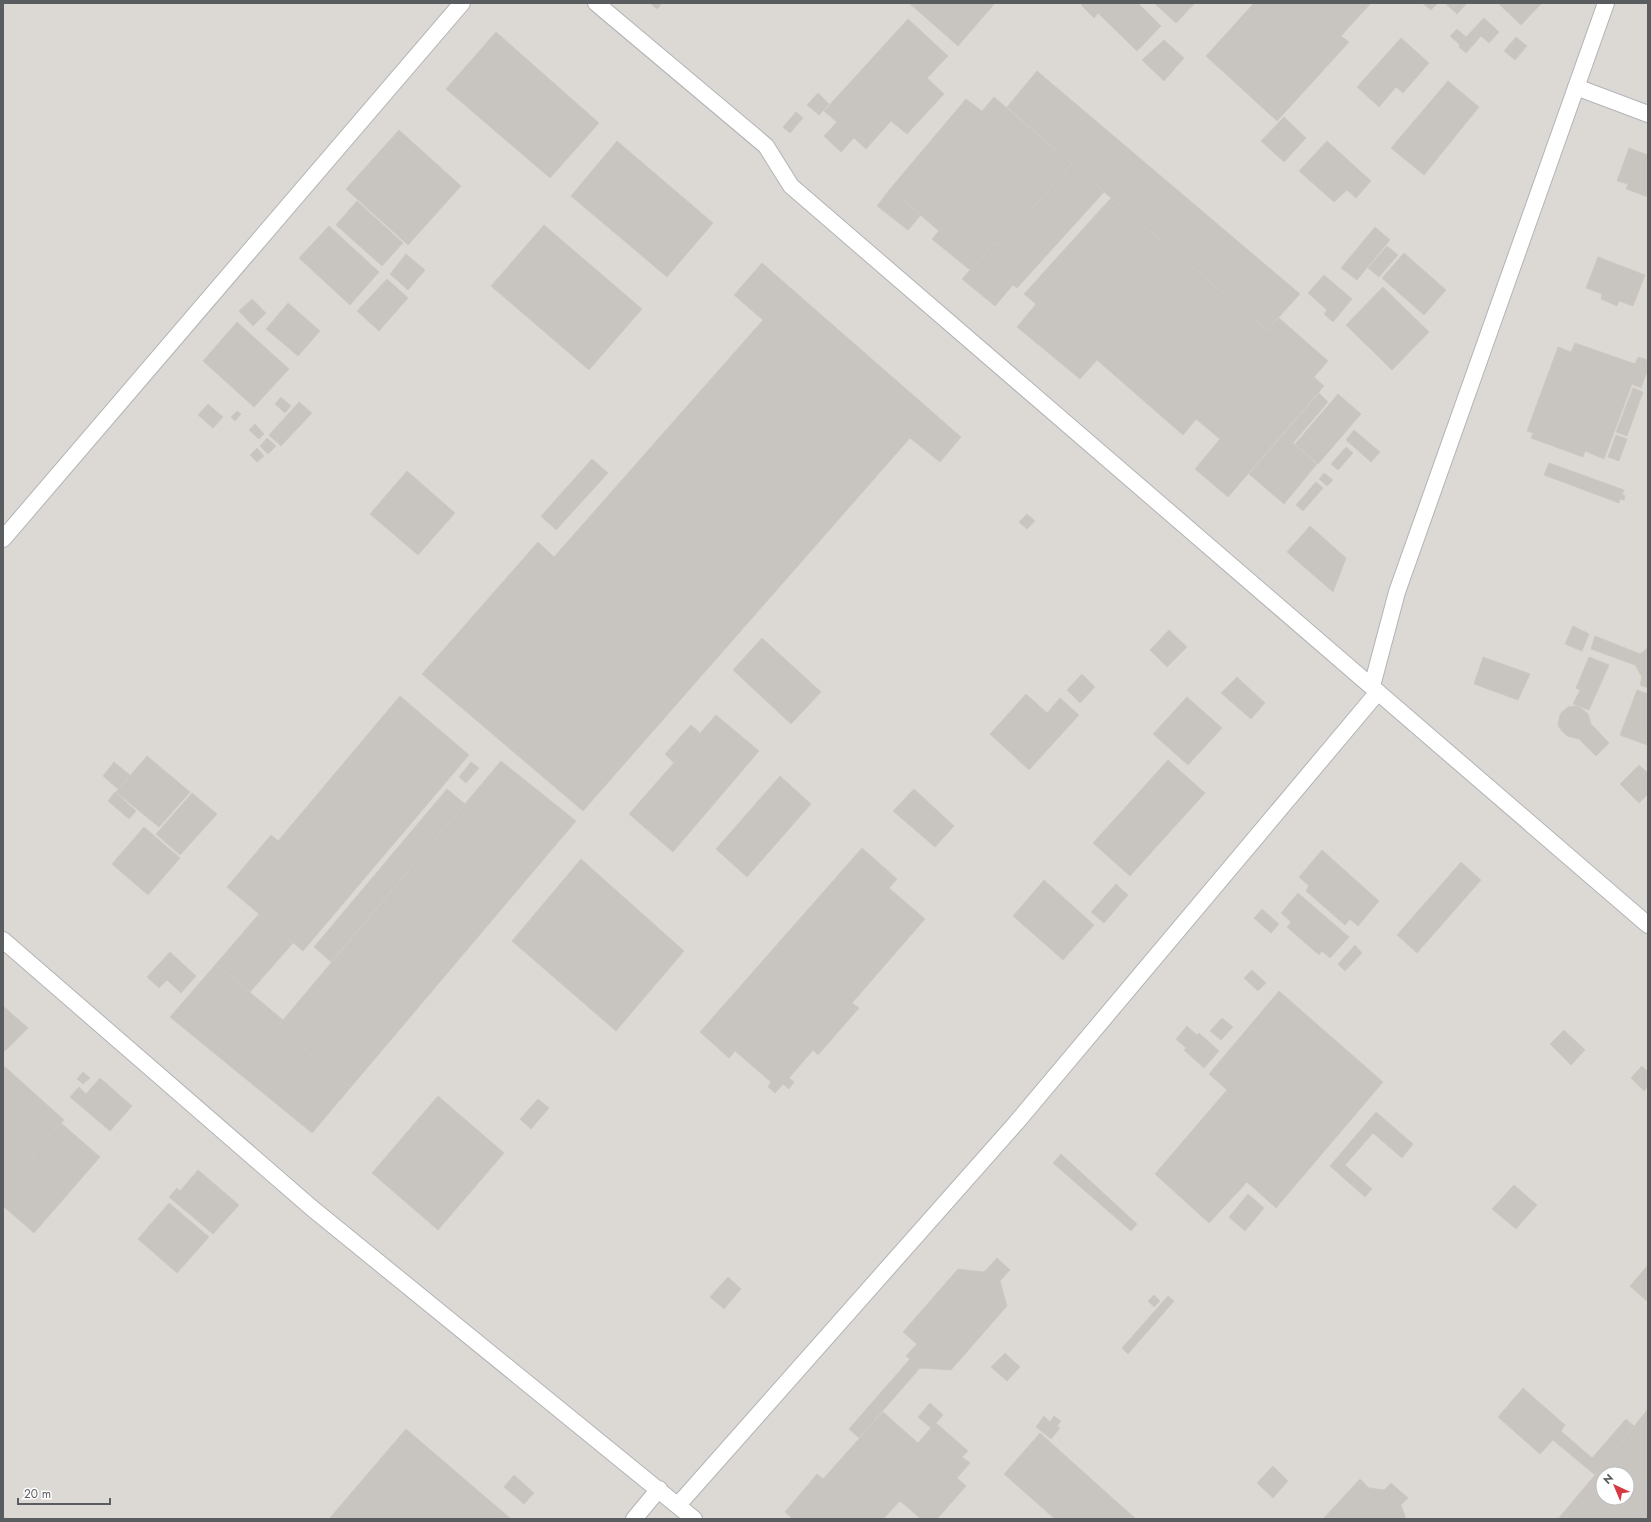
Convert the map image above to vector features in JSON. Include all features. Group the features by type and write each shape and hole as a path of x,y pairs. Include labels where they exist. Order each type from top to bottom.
{"lane":[{"path":"3,539 462,3"},
{"path":"596,3 766,146 791,186 1648,925"},
{"path":"678,1505 1016,1123 1375,689 1397,592 1606,3"},
{"path":"1576,87 1648,114"},
{"path":"3,940 313,1208 694,1519"},
{"path":"634,1519 659,1490"}],"shaded area":[{"path":"3,3 1648,3 1648,1519 3,1519"}],"building":[{"path":"650,3 662,3 657,9"},
{"path":"909,3 995,3 958,46"},
{"path":"1082,3 1138,3 1161,26 1137,51 1098,13 1094,18 1081,5"},
{"path":"1154,3 1195,3 1176,23"},
{"path":"1254,3 1371,3 1341,36 1349,42 1277,121 1206,56"},
{"path":"1422,3 1438,3 1431,10"},
{"path":"1445,3 1467,3 1457,14"},
{"path":"1498,3 1542,3 1521,25"},
{"path":"1484,18 1499,32 1489,43 1481,36 1466,53 1450,36 1457,29 1466,37"},
{"path":"908,19 948,56 927,78 944,94 907,134 891,121 866,149 854,138 841,152 824,136 837,122 824,111"},
{"path":"496,32 599,123 550,178 446,89"},
{"path":"1516,37 1527,46 1515,60 1504,51"},
{"path":"1401,38 1429,63 1403,93 1396,87 1379,107 1357,87"},
{"path":"1164,40 1184,58 1164,81 1142,60"},
{"path":"1037,71 1300,294 1267,330 1111,198 1007,107"},
{"path":"1448,81 1479,107 1424,175 1391,148"},
{"path":"818,93 829,104 819,115 807,105"},
{"path":"994,97 1072,164 998,247 994,243 970,270 932,239 939,231 890,189 966,99 982,111"},
{"path":"796,112 803,118 790,133 783,127"},
{"path":"1284,117 1306,138 1284,162 1261,141"},
{"path":"399,130 461,186 408,245 346,189"},
{"path":"617,141 713,223 667,277 571,196"},
{"path":"1327,141 1371,181 1356,198 1347,190 1334,202 1299,171"},
{"path":"1629,148 1648,155 1648,197 1626,189 1628,184 1617,181"},
{"path":"1072,164 1104,192 1017,288 1013,285 995,306 962,279 994,243 998,247"},
{"path":"890,189 921,215 908,230 877,206"},
{"path":"1111,198 1267,330 1279,318 1328,361 1314,377 1324,386 1228,497 1195,469 1220,439 1196,419 1183,435 1097,360 1080,379 1017,327 1036,304 1024,294"},
{"path":"357,201 403,243 382,266 336,225"},
{"path":"544,225 642,309 589,370 491,286"},
{"path":"329,226 379,272 350,305 299,258"},
{"path":"1375,227 1390,240 1357,280 1341,268"},
{"path":"1387,246 1398,255 1379,277 1368,268"},
{"path":"1404,253 1446,290 1424,315 1382,278"},
{"path":"406,254 425,270 408,290 390,274"},
{"path":"1598,257 1645,275 1633,306 1619,301 1617,306 1601,299 1602,294 1586,288"},
{"path":"762,263 961,437 940,462 910,438 583,811 422,674 538,542 554,557 763,320 734,295"},
{"path":"1324,275 1352,299 1333,322 1324,314 1327,310 1308,293"},
{"path":"387,279 408,298 379,331 357,311"},
{"path":"1383,287 1429,332 1392,370 1346,325"},
{"path":"252,299 266,313 253,326 239,311"},
{"path":"288,303 320,331 298,356 266,329"},
{"path":"237,322 289,369 254,407 203,361"},
{"path":"1575,343 1635,364 1638,357 1648,360 1648,369 1641,388 1632,384 1604,459 1585,451 1583,457 1531,438 1533,433 1527,431 1558,347 1571,352"},
{"path":"1633,388 1643,392 1627,436 1616,432"},
{"path":"1319,393 1328,402 1293,443 1317,464 1284,504 1249,474"},
{"path":"1338,394 1361,414 1318,464 1295,444"},
{"path":"281,397 291,406 285,413 275,404"},
{"path":"299,402 312,413 281,446 269,435"},
{"path":"208,404 223,417 213,428 198,415"},
{"path":"237,411 241,414 235,421 231,417"},
{"path":"255,424 264,434 259,439 249,430"},
{"path":"1354,430 1380,452 1371,462 1346,440"},
{"path":"1616,435 1627,439 1619,461 1608,457"},
{"path":"267,438 276,446 268,454 260,446"},
{"path":"1346,447 1353,453 1338,470 1331,464"},
{"path":"257,448 264,456 257,462 250,455"},
{"path":"592,459 608,473 556,530 541,516"},
{"path":"1549,463 1624,490 1622,494 1625,496 1624,500 1620,499 1619,503 1544,475"},
{"path":"407,471 455,513 418,555 370,514"},
{"path":"1324,473 1333,480 1327,486 1319,479"},
{"path":"1316,482 1323,488 1303,511 1296,505"},
{"path":"1027,514 1035,521 1027,529 1019,522"},
{"path":"1310,526 1346,558 1333,592 1287,552"},
{"path":"1573,626 1589,634 1582,651 1565,644"},
{"path":"1169,630 1187,647 1167,667 1150,650"},
{"path":"1595,636 1640,654 1648,648 1648,688 1640,685 1642,677 1635,665 1591,649"},
{"path":"762,638 821,692 791,724 733,670"},
{"path":"1483,657 1530,674 1518,700 1474,684"},
{"path":"1589,657 1609,665 1589,710 1573,704 1580,690 1576,688"},
{"path":"1082,674 1095,687 1080,703 1067,690"},
{"path":"1237,677 1265,703 1251,719 1221,693"},
{"path":"1637,690 1648,694 1647,745 1620,735"},
{"path":"1026,694 1047,713 1060,698 1079,715 1029,770 990,734"},
{"path":"400,696 469,755 303,951 227,887 271,835 278,841"},
{"path":"1187,697 1222,728 1188,765 1153,734"},
{"path":"1576,706 1588,714 1591,724 1609,743 1596,756 1579,739 1567,736 1558,725 1562,712 1568,707"},
{"path":"716,715 759,751 673,852 629,814"},
{"path":"691,725 700,733 674,763 665,754"},
{"path":"147,756 190,792 159,827 116,792"},
{"path":"1168,760 1205,793 1130,876 1093,843"},
{"path":"501,761 576,821 351,1087 278,1026"},
{"path":"114,762 130,775 118,789 103,776"},
{"path":"471,762 479,768 466,783 459,777"},
{"path":"1639,765 1648,773 1648,794 1639,803 1620,784"},
{"path":"780,776 811,804 747,877 716,849"},
{"path":"447,789 465,804 331,962 314,947"},
{"path":"914,789 954,826 935,847 893,811"},
{"path":"115,792 136,811 129,819 108,801"},
{"path":"192,793 217,814 180,855 156,834"},
{"path":"144,827 180,858 148,895 112,864"},
{"path":"862,848 897,879 889,888 925,919 852,1003 859,1008 818,1055 813,1050 789,1078 794,1082 789,1089 783,1084 775,1093 768,1087 771,1082 735,1051 729,1058 700,1032"},
{"path":"1322,850 1379,901 1358,926 1350,919 1345,925 1306,891 1309,886 1299,877"},
{"path":"581,859 684,951 616,1031 512,941"},
{"path":"1461,862 1481,880 1417,953 1397,935"},
{"path":"1044,880 1094,925 1063,960 1013,916"},
{"path":"1116,884 1128,895 1104,923 1091,912"},
{"path":"1298,893 1349,937 1330,958 1322,951 1319,955 1287,927 1291,922 1281,913"},
{"path":"1262,909 1279,924 1271,933 1254,918"},
{"path":"259,914 293,943 250,992 216,964"},
{"path":"1355,945 1362,953 1345,971 1338,964"},
{"path":"170,952 196,976 181,993 167,980 159,988 147,977"},
{"path":"216,964 283,1020 278,1026 351,1087 312,1133 170,1017"},
{"path":"1252,970 1266,983 1258,991 1244,978"},
{"path":"1279,991 1383,1082 1276,1208 1247,1182 1209,1223 1155,1174 1227,1090 1209,1074"},
{"path":"3,1006 28,1028 5,1051 3,1049"},
{"path":"1222,1018 1233,1027 1221,1040 1210,1031"},
{"path":"1187,1026 1197,1035 1199,1033 1219,1051 1204,1068 1184,1050 1186,1048 1176,1039"},
{"path":"1564,1030 1585,1050 1571,1065 1550,1044"},
{"path":"3,1065 64,1120 3,1188"},
{"path":"1642,1066 1648,1072 1648,1086 1644,1091 1631,1078"},
{"path":"83,1072 90,1078 83,1084 77,1079"},
{"path":"100,1078 132,1106 110,1131 70,1097 79,1087 86,1094"},
{"path":"438,1096 504,1153 438,1230 372,1173"},
{"path":"538,1099 549,1108 531,1129 520,1119"},
{"path":"1376,1112 1413,1144 1402,1158 1373,1133 1345,1165 1372,1189 1365,1197 1330,1166"},
{"path":"61,1123 100,1157 34,1233 3,1206 3,1188"},
{"path":"1061,1154 1137,1224 1131,1231 1053,1163"},
{"path":"198,1170 239,1205 213,1234 169,1197 177,1188 180,1191"},
{"path":"1514,1185 1537,1205 1516,1229 1492,1209"},
{"path":"1248,1194 1264,1208 1245,1231 1229,1217"},
{"path":"169,1203 209,1237 177,1273 138,1239"},
{"path":"997,1258 1010,1270 1000,1281 1007,1306 951,1370 920,1368 859,1438 849,1429 910,1359 906,1356 917,1344 903,1332 958,1269 984,1272"},
{"path":"1648,1265 1648,1302 1630,1286"},
{"path":"728,1277 741,1289 724,1309 710,1297"},
{"path":"1154,1295 1160,1301 1154,1307 1148,1301"},
{"path":"1168,1296 1174,1301 1128,1354 1122,1348"},
{"path":"1005,1353 1020,1367 1007,1381 991,1367"},
{"path":"1523,1388 1565,1425 1561,1431 1592,1458 1626,1419 1634,1426 1602,1466 1595,1466 1595,1475 1553,1440 1540,1454 1498,1417"},
{"path":"930,1403 943,1415 936,1423 968,1451 962,1457 970,1463 957,1478 966,1486 937,1519 921,1519 900,1501 883,1519 789,1519 791,1517 785,1512 817,1474 823,1479 883,1412 918,1443 931,1428 918,1417"},
{"path":"1648,1409 1648,1519 1558,1519 1595,1475 1595,1506 1635,1506 1635,1466 1602,1466"},
{"path":"1044,1416 1050,1422 1054,1416 1061,1421 1057,1426 1060,1428 1051,1439 1036,1427"},
{"path":"406,1429 511,1519 329,1519"},
{"path":"1040,1433 1136,1519 1055,1519 1004,1474"},
{"path":"1273,1466 1288,1481 1273,1498 1257,1483"},
{"path":"514,1475 534,1493 524,1504 504,1487"},
{"path":"1360,1479 1369,1488 1384,1490 1391,1483 1408,1498 1401,1505 1406,1519 1323,1519"}]}
